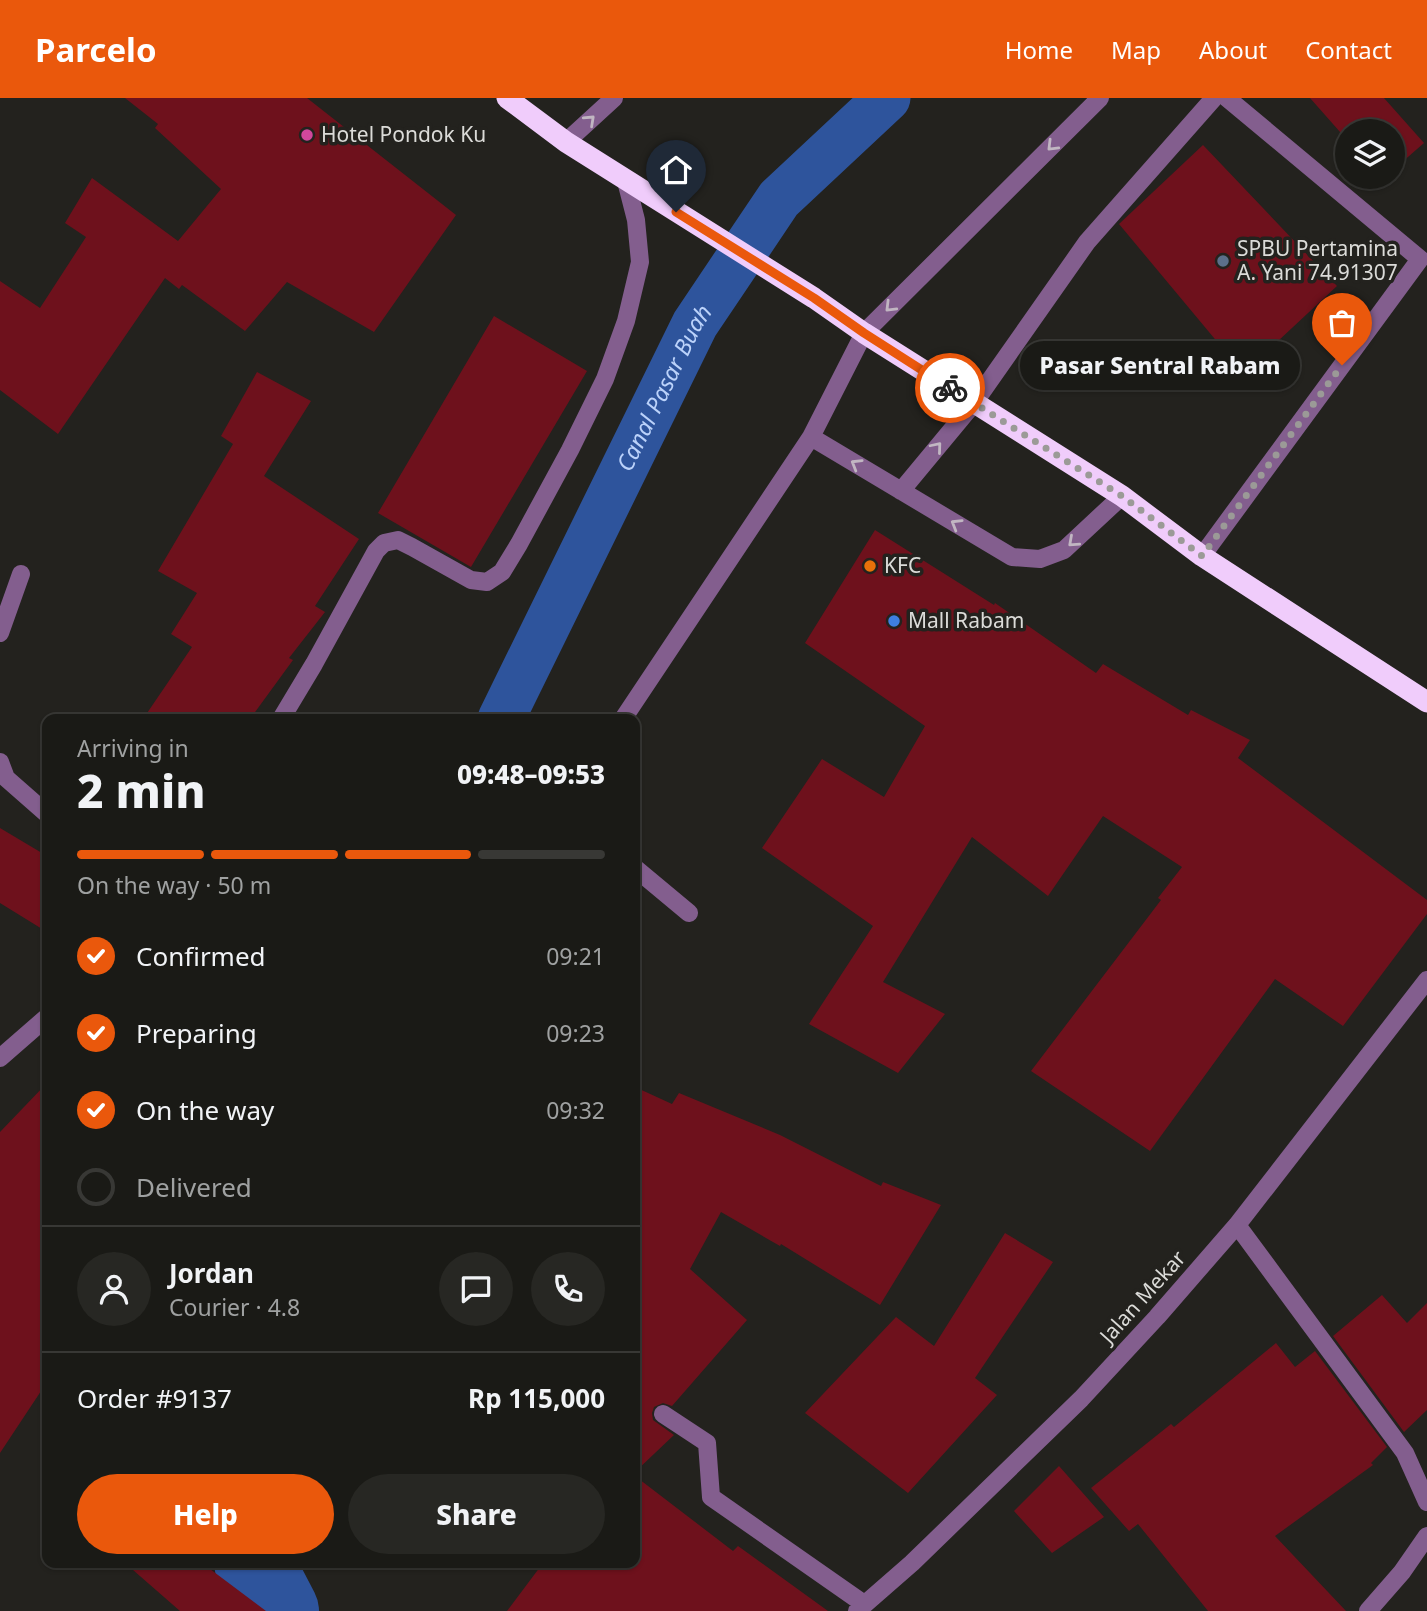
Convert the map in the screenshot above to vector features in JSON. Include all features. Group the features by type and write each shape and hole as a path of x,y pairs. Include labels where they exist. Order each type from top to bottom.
{"highway":[{"path":"507,98 566,142 626,181 1122,496 1202,556 1427,702"}],"street":[{"path":"566,142 614,98"},
{"path":"626,714 811,437 864,333 1100,98"},
{"path":"901,491 974,403 1087,242 1214,98"},
{"path":"1202,556 1420,259 1227,98"},
{"path":"284,714 376,551 384,543 398,540 471,580 487,582 502,572 570,450 605,379 626,321 640,262 636,219 626,181"},
{"path":"811,437 1012,557 1040,559 1064,550 1122,496"},
{"path":"0,632 21,574"},
{"path":"0,762 6,778 42,810"},
{"path":"640,872 689,913"},
{"name":"Jalan Mekar","path":"861,1608 912,1563 1081,1399 1157,1317 1237,1225 1427,980"},
{"path":"0,1058 42,1021"},
{"path":"1237,1225 1405,1453 1427,1502"},
{"path":"663,1414 708,1443 711,1497 861,1608"},
{"path":"1368,1611 1402,1572 1427,1536"}],"building":[{"path":"125,98 307,98 456,215 374,332 287,282 245,331 182,285 179,289 165,278 58,434 0,390 0,281 40,308 86,237 65,223 92,178 178,241 221,189 155,128 158,124"},
{"path":"1310,98 1384,98 1403,119 1335,119 1335,126"},
{"path":"1405,122 1424,143 1405,160"},
{"path":"1203,145 1337,286 1249,368 1240,357 1234,362 1119,224"},
{"path":"494,316 587,371 471,567 378,513"},
{"path":"257,372 311,401 264,476 359,539 315,606 325,612 289,658 293,660 254,714 146,714 192,647 171,634 197,593 158,571 233,444 221,436"},
{"path":"875,530 994,605 995,603 1096,673 1103,664 1188,715 1191,710 1250,740 1238,758 1427,900 1427,914 1343,1026 1275,979 1150,1151 1031,1071 1161,900 1158,898 1182,867 1103,816 1048,896 972,837 883,982 945,1014 898,1073 809,1024 873,926 762,848 822,759 884,797 925,726 805,643"},
{"path":"0,828 42,853 42,929 0,903"},
{"path":"42,1088 42,1390 0,1453 0,1132"},
{"path":"640,1089 672,1104 679,1093 780,1135 881,1186 883,1182 941,1205 880,1305 781,1244 780,1246 721,1212 690,1269 747,1320 672,1406 663,1403 654,1407 653,1420 674,1435 640,1467"},
{"path":"1005,1233 1053,1262 975,1378 997,1395 908,1493 805,1413 896,1317 934,1346"},
{"path":"1382,1295 1407,1323 1427,1303 1427,1410 1404,1432 1333,1336"},
{"path":"1276,1343 1295,1367 1315,1351 1387,1447 1371,1463 1373,1465 1275,1536 1346,1611 1208,1611 1138,1524 1129,1531 1091,1488 1171,1424 1174,1427"},
{"path":"1059,1466 1104,1517 1052,1553 1014,1511"},
{"path":"640,1480 733,1551 738,1546 828,1611 507,1611 539,1568 640,1568"},
{"path":"131,1568 209,1568 266,1611 180,1611"}],"waterway":[{"name":"Canal Pasar Buah","path":"503,714 695,324 779,199 887,98"},
{"path":"257,1568 279,1611"}],"way so far":[{"path":"950,388 1122,496 1202,556 1342,365"}],"place":[{"name":"Hotel Pondok Ku","path":"307,135"},
{"name":"SPBU Pertamina A. Yani 74.91307","path":"1223,261"},
{"name":"Pasar Sentral Rabam","path":"1342,365"},
{"name":"KFC","path":"870,566"},
{"name":"Mall Rabam","path":"894,621"}],"route":[{"path":"676,212 814,298 950,388"}]}
